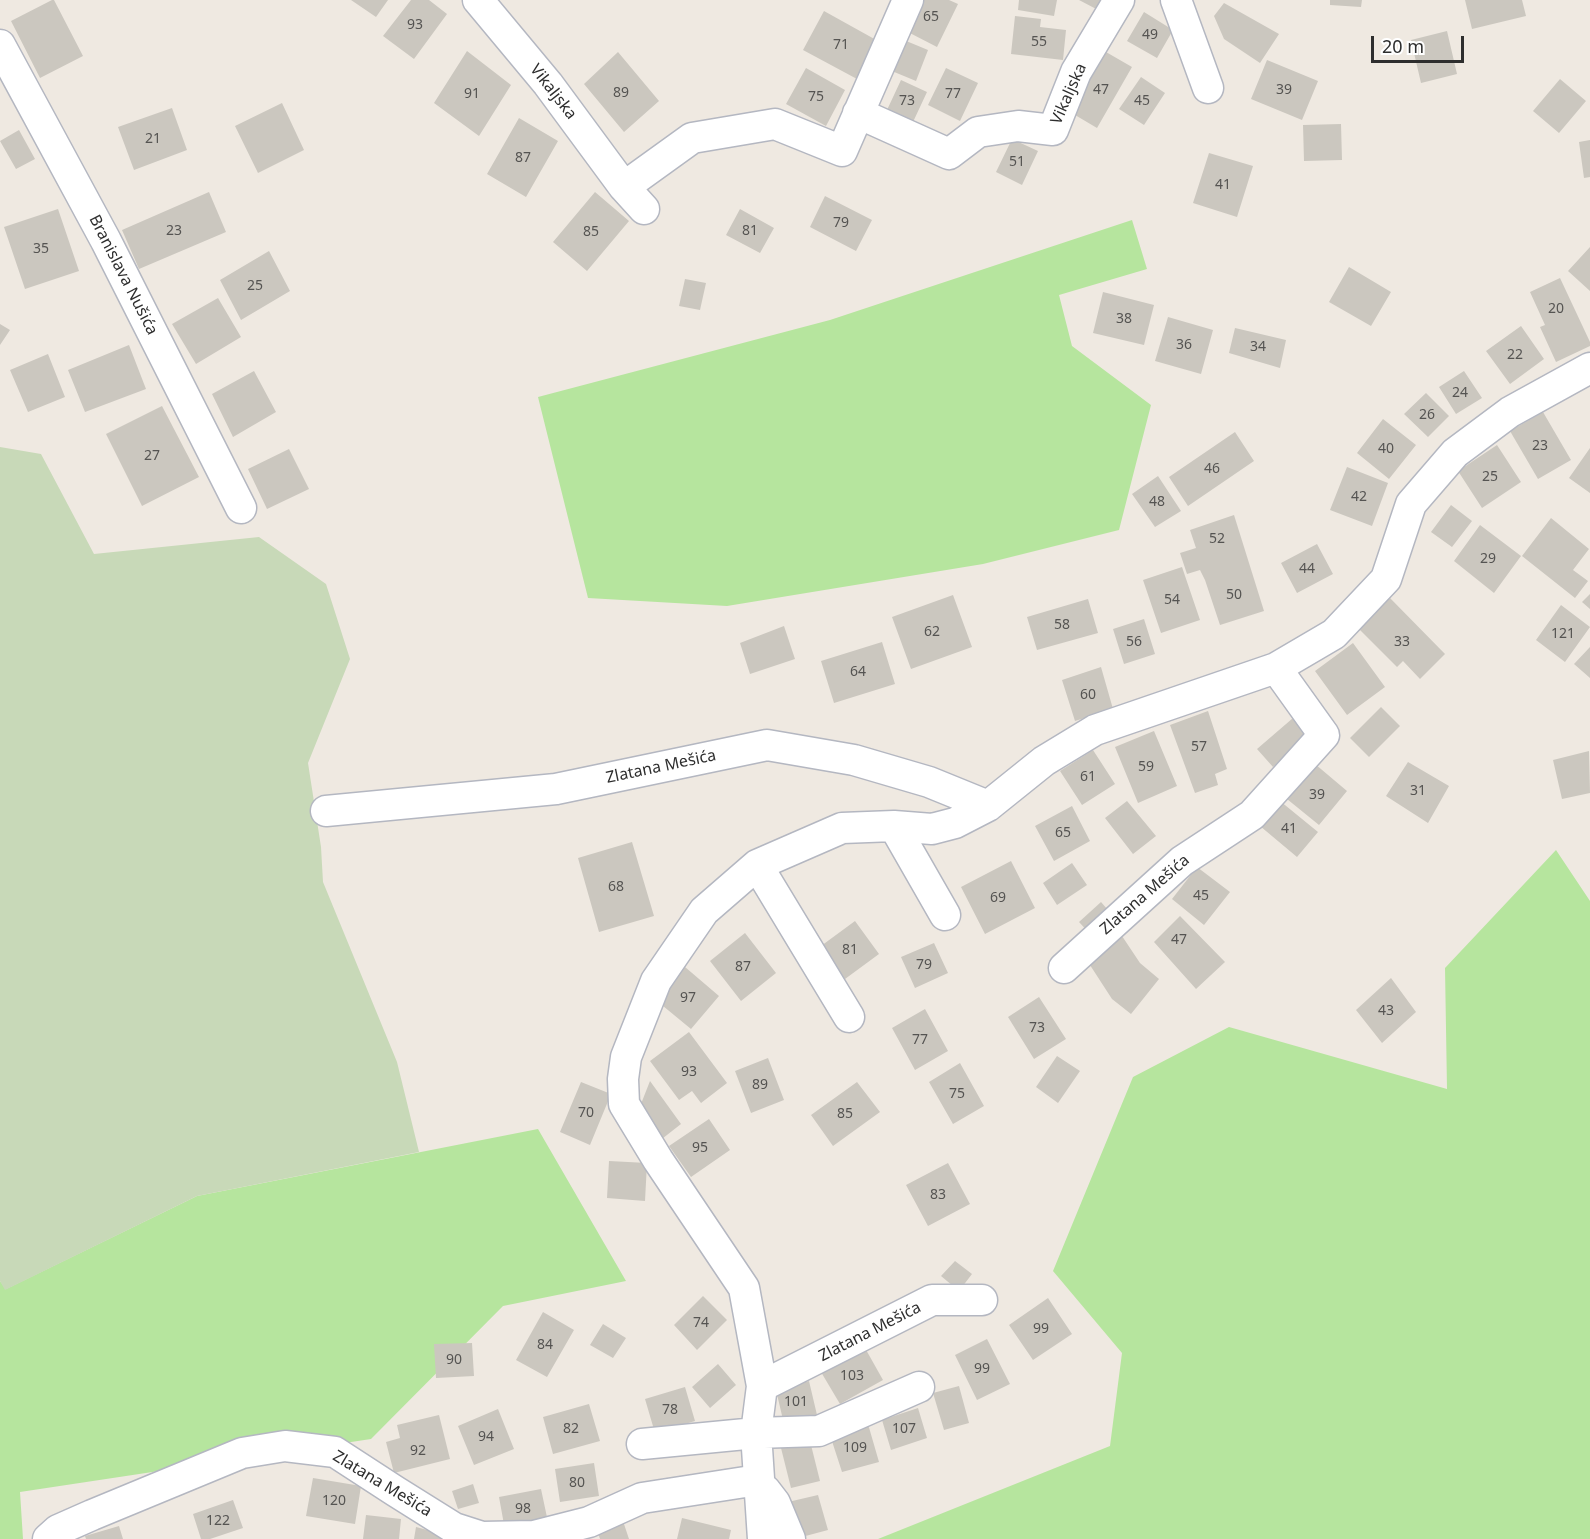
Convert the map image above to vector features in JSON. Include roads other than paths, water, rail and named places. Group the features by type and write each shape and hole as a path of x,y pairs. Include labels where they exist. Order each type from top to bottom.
{"street":[{"name":"Vikaljska","path":"478,0 548,84 624,187 644,209"},
{"path":"624,187 692,138 775,124 842,151 908,0"},
{"name":"Vikaljska","path":"858,112 949,154 978,132 1018,126 1053,130 1076,72 1119,0"},
{"path":"1176,0 1208,88"},
{"name":"Branislava Nušića","path":"0,45 106,241 241,508"},
{"path":"763,1539 756,1433 762,1386 744,1288 658,1160 624,1104 623,1079 626,1057 656,981 704,910 757,865 842,828 894,826 932,829 956,823 988,806 1044,761 1095,730 1276,668 1334,634 1386,579 1411,504 1455,453 1510,412 1590,368"},
{"name":"Zlatana Mešića","path":"1064,968 1182,861 1252,815 1324,735 1276,668"},
{"name":"Zlatana Mešića","path":"326,811 556,789 767,745 854,760 929,782 988,806"},
{"path":"894,826 945,915"},
{"path":"757,865 849,1017"},
{"name":"Zlatana Mešića","path":"762,1386 933,1300 982,1300"},
{"path":"642,1444 756,1433 819,1431 919,1387"},
{"name":"Zlatana Mešića","path":"48,1539 58,1530 242,1453 285,1446 336,1452 454,1528 482,1537 534,1536 589,1522 642,1498 758,1480"},
{"path":"758,1480 775,1503 790,1539"}]}
